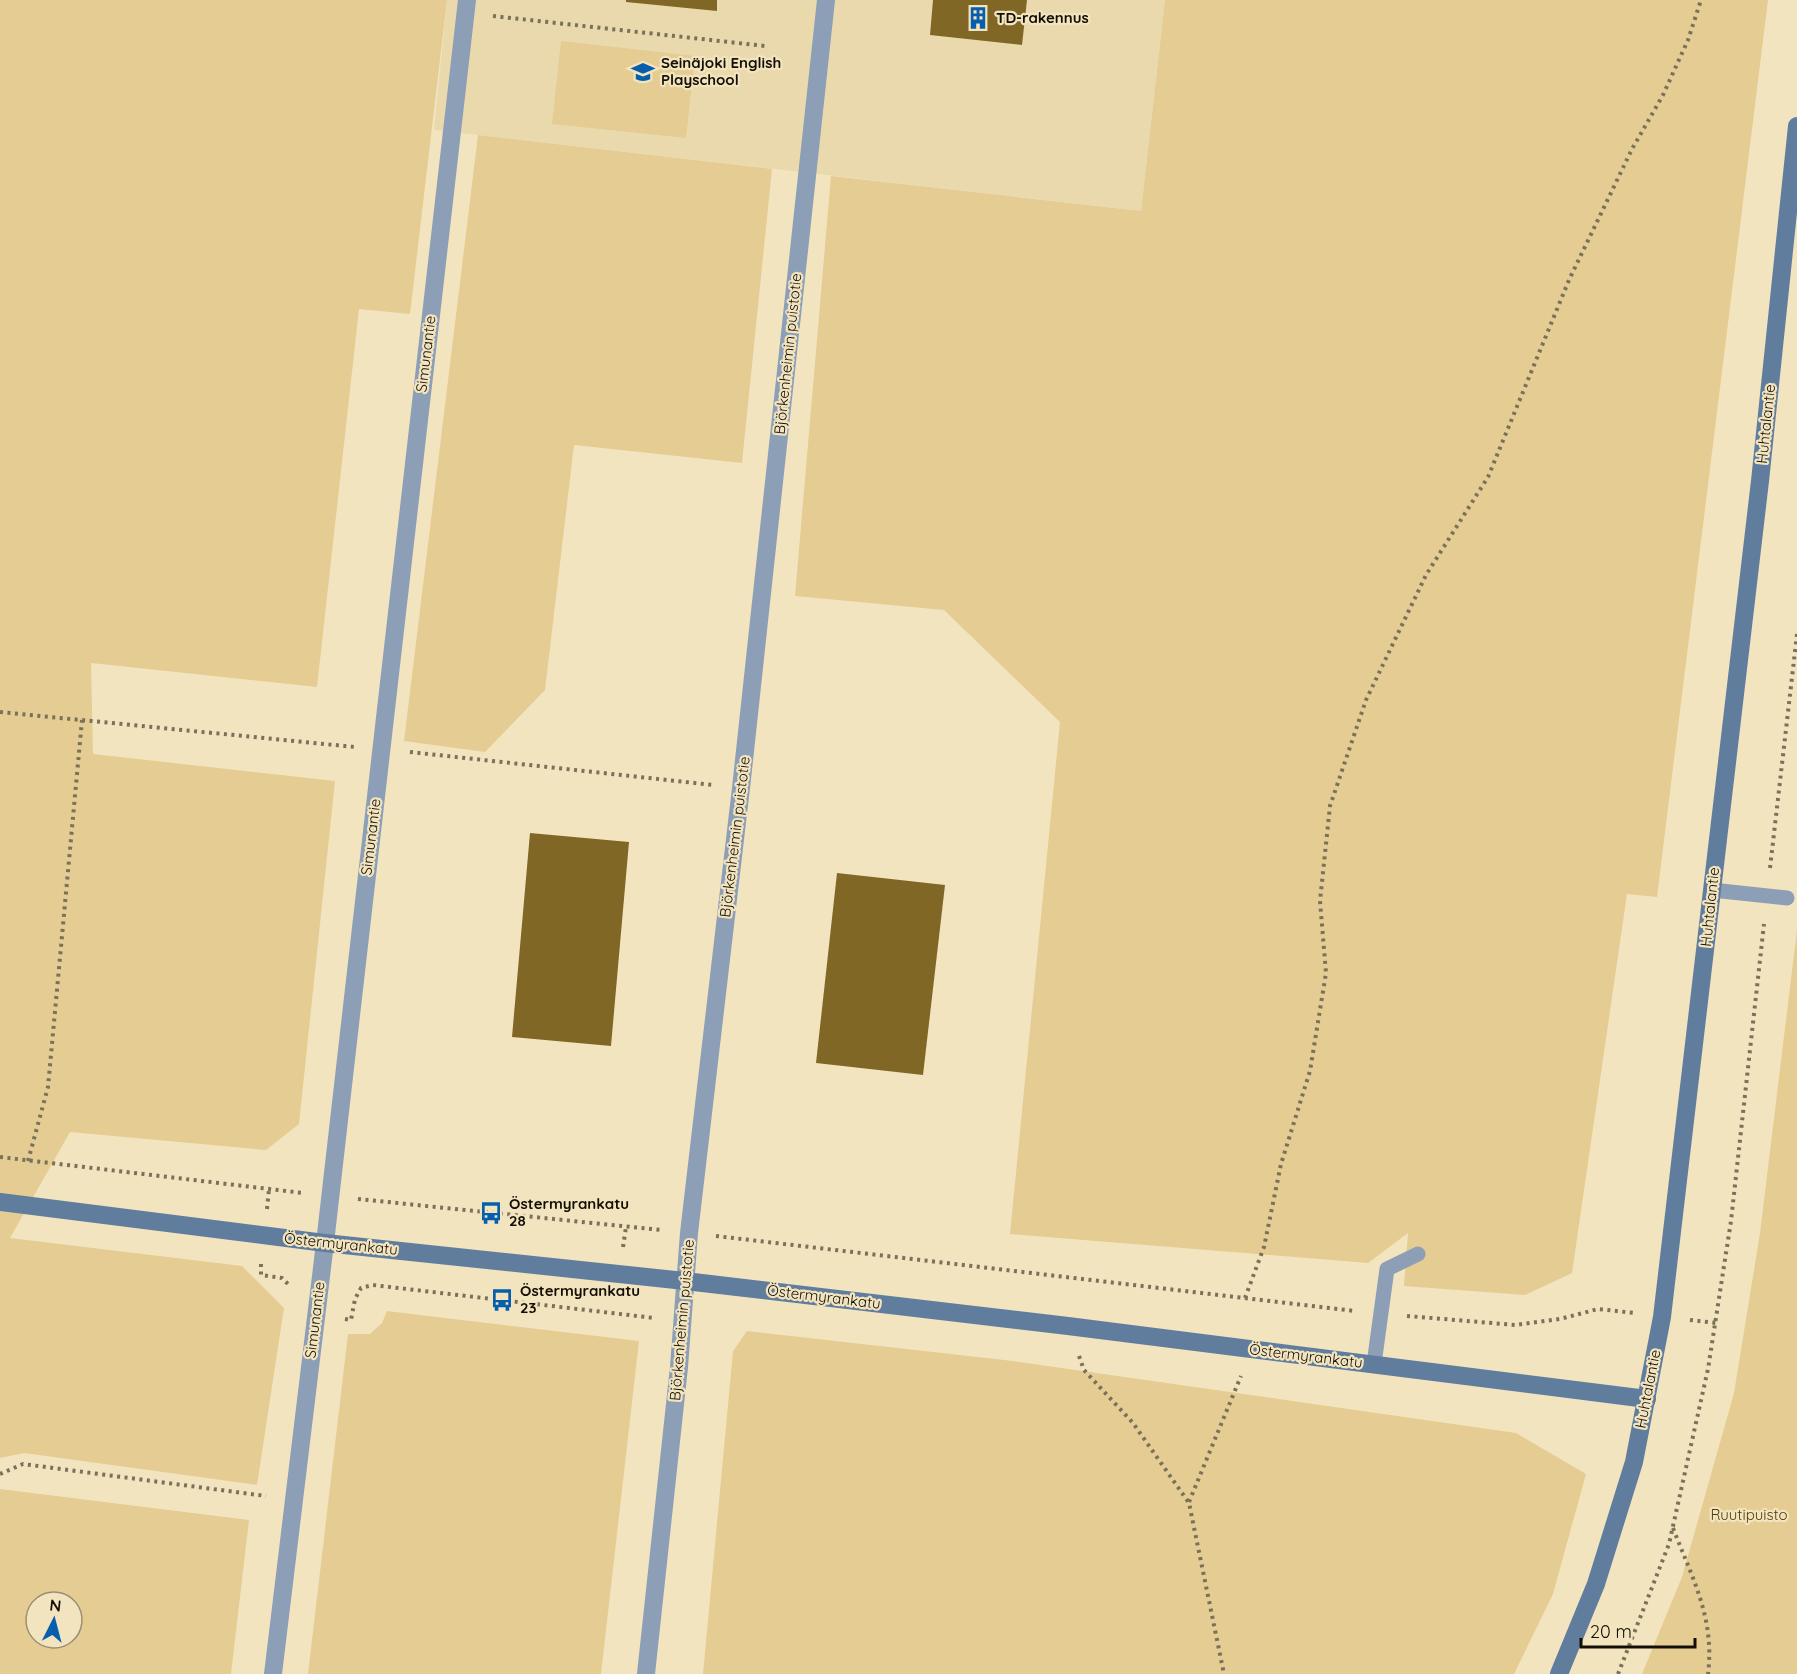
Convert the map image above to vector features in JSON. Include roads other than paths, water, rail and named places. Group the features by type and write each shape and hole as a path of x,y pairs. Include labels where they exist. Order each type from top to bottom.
{"street":[{"name":"Simunantie","path":"273,1674 325,1243 467,0"},
{"name":"Björkenheimin puistotie","path":"646,1674 683,1321 689,1233 741,788 826,0"},
{"name":"Huhtalantie","path":"1559,1674 1599,1573 1634,1462 1662,1317 1761,469 1797,126"},
{"name":"Östermyrankatu","path":"0,1202 325,1243 685,1281 1068,1326 1647,1399"}],"lane":[{"path":"1712,890 1787,898"},
{"path":"1374,1364 1387,1269 1418,1254"}],"place":[{"name":"TD-rakennus","path":"978,18"},
{"name":"Seinäjoki English Playschool","path":"643,72"},
{"name":"Östermyrankatu 28","path":"491,1213"},
{"name":"Östermyrankatu 23","path":"502,1300"}],"park label":[{"name":"Ruutipuisto","path":"1749,1515"}]}
